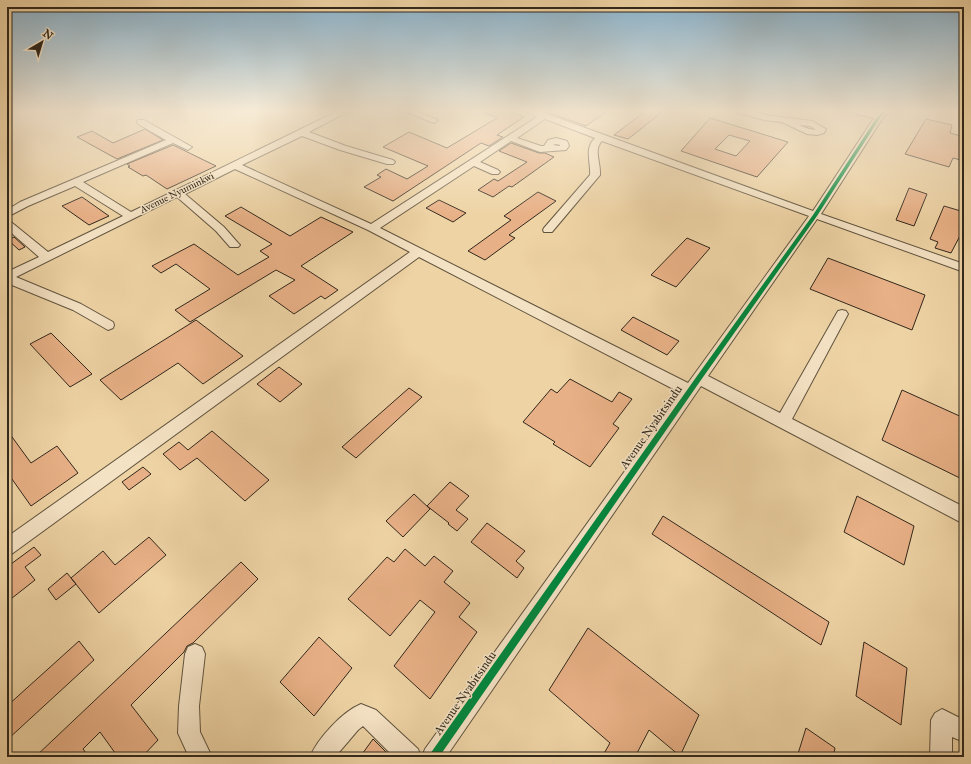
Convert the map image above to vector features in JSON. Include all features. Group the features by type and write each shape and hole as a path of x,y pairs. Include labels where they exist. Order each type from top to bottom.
{"street":[{"path":"7,214 24,204 161,146"},
{"name":"Avenue Nyuminkwi","path":"7,277 274,146"},
{"path":"337,146 390,162"},
{"path":"372,228 498,146"},
{"path":"531,146 540,149 550,148 548,146"},
{"path":"548,230 595,175 596,168 592,150 593,146"},
{"path":"625,146 964,268"},
{"name":"Avenue Nyabitsindu","path":"433,757 815,215 861,146"},
{"path":"473,162 495,172"},
{"path":"234,165 372,228 418,252 694,385 784,422 964,516"},
{"path":"76,182 130,216"},
{"path":"178,193 220,229 234,245"},
{"path":"7,224 47,257"},
{"path":"7,547 418,252"},
{"path":"7,277 28,288 77,307 108,325"},
{"path":"784,422 842,314"},
{"path":"195,654 189,706 189,733 201,757"},
{"path":"321,757 350,722 362,716 369,717 410,757"},
{"path":"941,757 942,720 964,731"}],"building":[{"path":"93,146 149,146 117,159"},
{"path":"174,146 216,166 167,189 146,175 143,176 128,167 130,166 127,164"},
{"path":"385,146 441,146 447,148 451,146 477,146 393,201 364,187 381,177 377,175 386,169 407,179 428,166 383,147"},
{"path":"507,146 518,146 554,157 512,187 509,186 493,197 478,190 494,179 498,181 527,162 499,151"},
{"path":"686,146 718,146 715,149 736,156 746,146 785,146 757,177 681,151"},
{"path":"910,146 964,146 964,161 953,158 949,167 905,154"},
{"path":"909,188 927,194 914,226 896,220"},
{"path":"538,192 556,201 509,235 515,238 485,260 468,251 511,220 504,216"},
{"path":"82,197 109,216 89,225 62,206"},
{"path":"439,200 466,213 453,222 426,208"},
{"path":"944,206 964,212 964,228 951,253 935,248 938,242 930,239"},
{"path":"241,207 290,236 321,217 353,232 301,266 338,290 325,299 321,296 294,314 269,296 295,280 276,270 190,322 175,310 210,289 176,264 161,273 152,266 194,244 238,275 269,257 260,251 272,244 225,216"},
{"path":"14,237 25,247 19,250 8,240"},
{"path":"687,238 710,248 676,287 651,275"},
{"path":"828,258 925,295 912,330 810,289"},
{"path":"633,317 679,341 667,355 621,330"},
{"path":"196,320 243,356 203,384 178,363 121,400 100,380"},
{"path":"51,333 92,374 70,387 30,344"},
{"path":"279,367 302,384 280,402 257,384"},
{"path":"570,379 612,402 619,392 632,399 613,424 619,428 590,467 553,444 555,442 523,422 551,389 557,393"},
{"path":"409,388 422,397 356,458 342,447"},
{"path":"902,390 964,418 964,480 882,440"},
{"path":"7,430 31,463 57,446 78,473 31,506 7,472"},
{"path":"212,431 269,480 245,501 197,458 180,470 163,454 179,442 188,450"},
{"path":"143,467 151,474 129,490 122,482"},
{"path":"450,482 469,496 456,510 468,519 457,531 427,506"},
{"path":"414,494 430,509 403,537 386,521"},
{"path":"857,496 914,526 904,565 844,532"},
{"path":"663,516 829,622 821,645 652,534"},
{"path":"487,523 525,551 516,561 524,568 517,578 471,542"},
{"path":"149,537 166,555 99,613 71,578 103,551 115,565"},
{"path":"34,547 41,555 25,567 35,580 7,602 7,567"},
{"path":"405,549 425,566 434,556 453,571 444,582 470,603 459,617 477,632 430,699 394,666 435,612 420,600 390,636 348,599 387,557 394,562"},
{"path":"241,562 258,579 193,643 187,646 184,652 131,705 158,740 142,757 118,757 100,732 83,749 89,757 35,757"},
{"path":"67,573 76,584 56,600 48,589"},
{"path":"588,628 699,715 680,756 649,730 635,757 602,757 610,743 549,690"},
{"path":"319,637 352,668 314,716 280,682"},
{"path":"79,641 94,660 7,740 7,706"},
{"path":"864,642 907,668 901,725 856,696"},
{"path":"806,728 835,748 833,757 797,757"},
{"path":"373,739 386,752 383,757 360,757"}],"cycle path":[{"path":"433,757 815,215 860,146"}]}
